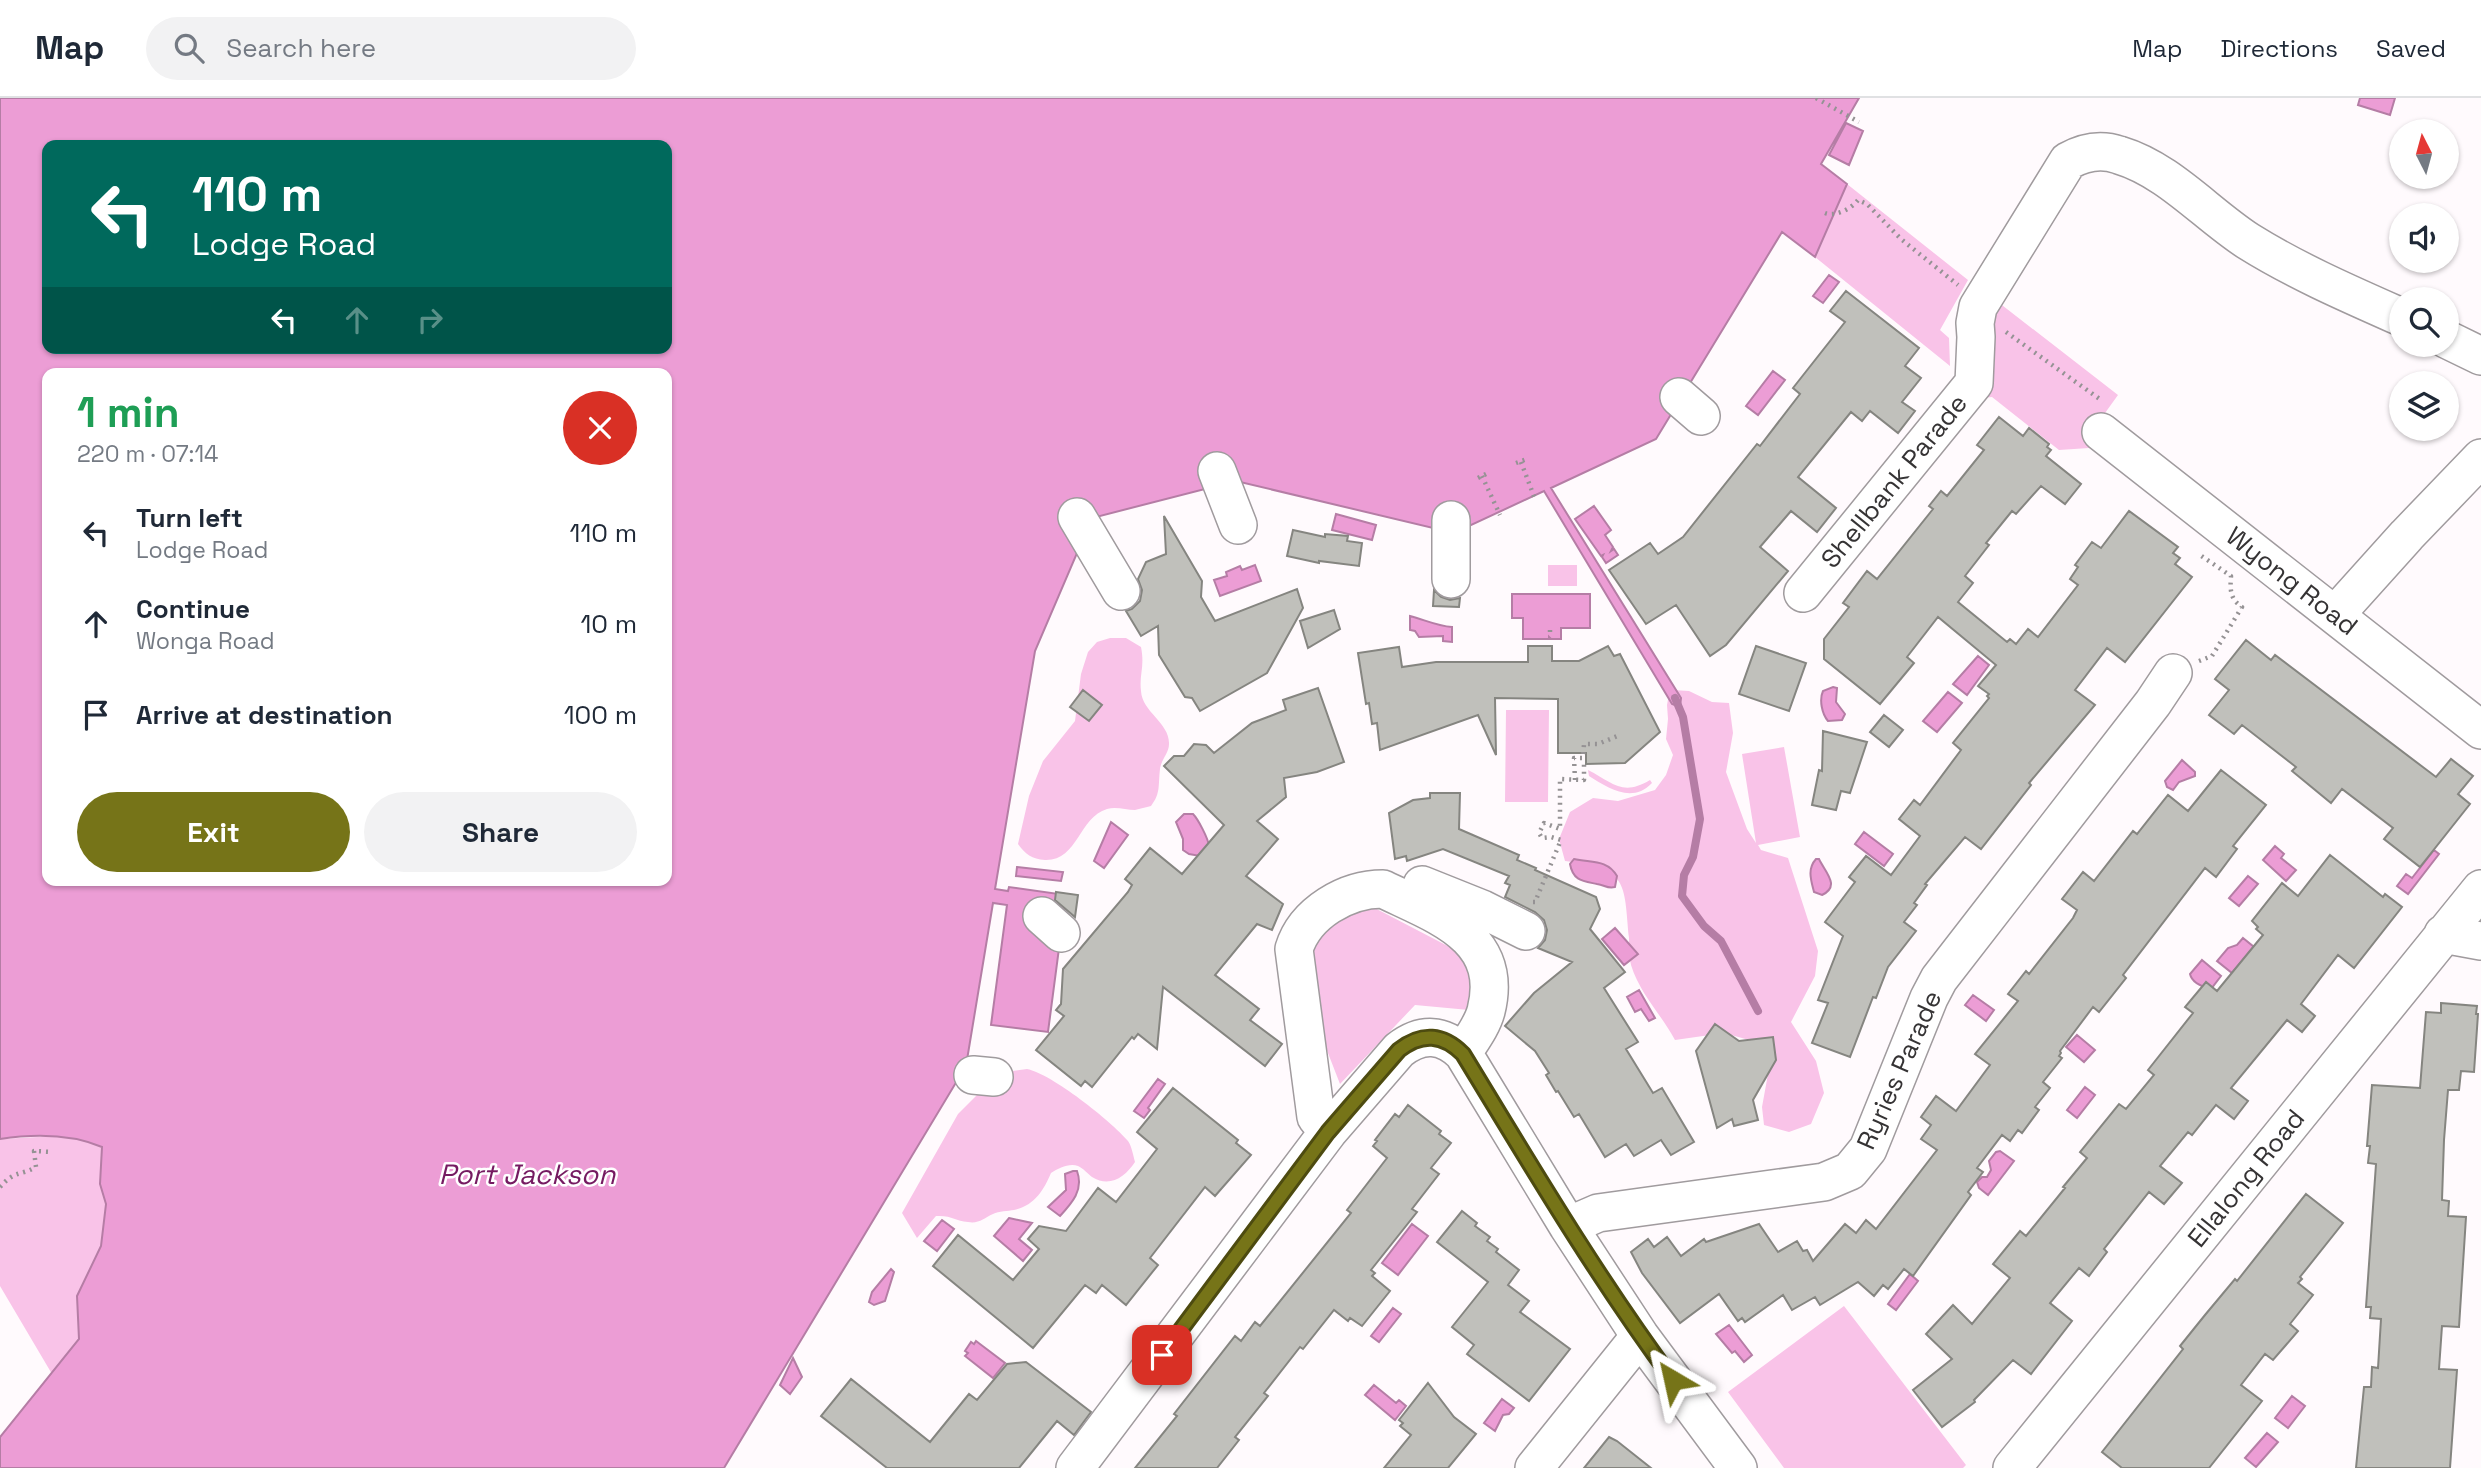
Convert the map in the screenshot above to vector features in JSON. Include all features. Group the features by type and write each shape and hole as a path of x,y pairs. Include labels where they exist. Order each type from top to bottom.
{"street":[{"path":"1979,313 1983,298 2068,161 2077,156 2104,151 2122,156 2162,176 2247,240 2308,275 2389,312"},
{"name":"Shellbank Parade","path":"1803,593 1974,383 1979,313"},
{"path":"2459,345 2481,356"},
{"name":"Wyong Road","path":"2106,419 2335,615 2481,730"},
{"path":"2335,615 2406,535 2481,458"},
{"path":"1217,471 1238,524"},
{"path":"1077,517 1121,591"},
{"path":"1460,575 1474,518"},
{"name":"Ryries Parade","path":"1568,1226 1598,1213 1824,1182 1850,1171 1868,1149 1928,998 1939,979 2153,703 2173,673"},
{"path":"1383,889 1396,880 1407,879 1482,909 1529,916"},
{"path":"1328,1132 1316,1117 1294,949 1298,934 1311,918 1328,905 1371,889 1383,889 1448,920 1479,948 1488,979 1486,1013 1463,1054"},
{"name":"Ellalong Road","path":"2012,1468 2481,889"},
{"path":"2443,934 2481,941"},
{"path":"1075,1468 1328,1132 1390,1060 1410,1041 1434,1036 1453,1044 1463,1054 1568,1226 1640,1336 1738,1468"},
{"path":"1534,1468 1640,1336"}],"path":[{"path":"1816,98 1859,122"},
{"path":"1825,213 1835,215 1849,209 1858,200 1867,204 1979,313 2106,419"},
{"path":"1522,462 1535,499"},
{"path":"1474,518 1483,476"},
{"path":"2173,673 2211,656 2242,607 2234,602 2230,589 2231,576 2200,555"},
{"path":"1575,780 1574,758 1583,758 1584,744 1598,744 1620,735"},
{"path":"1529,916 1561,840 1542,838 1539,833 1544,823 1560,829 1560,779 1584,780 1584,764"},
{"path":"0,1187 8,1177 21,1170 36,1167 34,1151 53,1152"}],"shaded area":[{"path":"1847,184 1968,280 1940,330 1949,338 1950,366 1815,257"},
{"path":"1998,302 2118,395 2100,420 2089,448 2059,450 1992,397 1982,398 1989,338"},
{"path":"1548,565 1577,565 1577,586 1548,586"},
{"path":"1110,638 1126,638 1141,647 1143,698 1168,737 1169,747 1161,766 1156,797 1151,806 1135,810 1107,809 1090,820 1065,854 1045,860 1036,858 1026,853 1018,844 1029,796 1043,761 1075,721 1081,674 1088,652 1097,642"},
{"path":"1673,690 1689,691 1712,702 1729,703 1733,733 1726,772 1747,829 1756,843 1742,754 1784,747 1800,837 1758,845 1761,850 1788,858 1818,951 1815,976 1791,1022 1816,1061 1824,1093 1811,1124 1789,1132 1764,1125 1762,1107 1772,1052 1749,1040 1724,1033 1675,1040 1640,985 1631,965 1626,903 1619,881 1601,868 1565,861 1559,839 1570,812 1593,798 1618,801 1655,790 1666,775 1673,755 1666,739 1667,705 1669,694"},
{"path":"1506,710 1549,710 1548,802 1505,802"},
{"path":"1588,770 1618,786 1632,787 1650,780 1652,783 1636,792 1620,792 1589,776"},
{"path":"1367,904 1465,955 1476,991 1469,1010 1415,1005 1340,1084 1314,1017 1307,944 1330,918"},
{"path":"1027,1069 1065,1089 1109,1122 1128,1141 1135,1162 1122,1176 1111,1181 1092,1177 1078,1166 1064,1166 1051,1173 1037,1196 1021,1208 995,1213 975,1222 936,1216 917,1238 902,1213 958,1114 988,1084 1005,1072"},
{"path":"57,1136 85,1140 103,1147 100,1184 106,1203 101,1246 77,1296 79,1339 52,1374 0,1286 0,1139"},
{"path":"1844,1306 1966,1465 1963,1468 1784,1468 1728,1392"}],"water":[{"name":"Port Jackson","path":"0,98 1859,98 1821,164 1847,184 1815,257 1782,232 1656,439 1551,488 1681,698 1680,707 1672,704 1544,491 1454,533 1236,481 1092,518 1035,651 995,889 1008,891 1009,887 1066,895 1048,1032 991,1025 1007,905 993,903 966,1066 724,1468 0,1468 0,1437 79,1339 77,1296 101,1246 106,1204 100,1184 102,1147 52,1136 0,1139"},
{"path":"2360,98 2395,98 2390,115 2358,105"},
{"path":"1846,123 1863,131 1849,165 1829,155"},
{"path":"1829,275 1839,282 1823,303 1813,296"},
{"path":"1773,371 1785,380 1758,415 1746,406"},
{"path":"1594,506 1611,530 1605,535 1613,547 1611,551 1614,549 1618,555 1606,563 1603,555 1601,556 1575,519"},
{"path":"1336,514 1376,525 1372,540 1332,530"},
{"path":"1255,565 1261,581 1220,596 1214,580 1227,576 1226,572 1240,566 1242,570"},
{"path":"1512,594 1590,594 1590,628 1561,628 1561,639 1523,639 1523,618 1512,618"},
{"path":"1410,616 1452,627 1452,642 1443,641 1443,636 1419,637 1415,631 1410,630"},
{"path":"1978,656 1989,665 1967,695 1953,684"},
{"path":"1837,688 1836,702 1845,714 1842,720 1828,721 1821,698 1823,691"},
{"path":"1948,692 1962,703 1937,732 1923,721"},
{"path":"2182,760 2195,772 2195,776 2179,782 2173,790 2167,787 2165,781"},
{"path":"1184,814 1193,814 1207,838 1209,846 1200,856 1183,850 1183,839 1176,822"},
{"path":"1111,822 1128,835 1104,868 1094,861"},
{"path":"1864,832 1893,854 1884,866 1855,844"},
{"path":"2275,846 2284,854 2281,858 2296,870 2286,881 2263,860"},
{"path":"2434,850 2439,854 2408,894 2397,886 2406,874 2412,878"},
{"path":"1574,859 1608,867 1617,876 1615,887 1579,879 1571,870 1570,864"},
{"path":"1816,859 1819,859 1831,883 1828,891 1822,895 1814,892 1811,879 1811,867"},
{"path":"1017,867 1063,872 1061,881 1016,876"},
{"path":"2248,876 2258,884 2239,906 2229,898"},
{"path":"1615,928 1638,954 1624,965 1602,939"},
{"path":"2243,938 2254,947 2232,973 2217,961 2228,948 2237,945"},
{"path":"2202,960 2221,976 2211,989 2195,982 2190,974"},
{"path":"1639,990 1655,1018 1649,1021 1641,1009 1635,1012 1627,997"},
{"path":"1973,995 1994,1010 1986,1021 1965,1005"},
{"path":"2077,1035 2095,1050 2084,1062 2066,1047"},
{"path":"1158,1079 1165,1084 1144,1118 1134,1111"},
{"path":"2085,1087 2095,1095 2077,1118 2067,1110"},
{"path":"2000,1151 2014,1161 1988,1195 1979,1188 1977,1182 1982,1177 1987,1177 1991,1170 1989,1161"},
{"path":"1077,1171 1079,1178 1078,1190 1060,1216 1048,1207 1066,1190 1065,1174"},
{"path":"1009,1218 1032,1223 1019,1239 1032,1250 1023,1261 994,1236"},
{"path":"942,1220 954,1229 937,1251 924,1241"},
{"path":"1412,1224 1428,1236 1398,1275 1382,1263"},
{"path":"891,1269 894,1272 885,1301 874,1305 869,1302 872,1292"},
{"path":"1910,1274 1918,1281 1896,1310 1888,1304"},
{"path":"1393,1308 1401,1314 1379,1342 1371,1336"},
{"path":"1729,1325 1752,1355 1744,1362 1735,1351 1732,1353 1716,1334"},
{"path":"976,1341 1005,1363 993,1378 965,1356 971,1342 974,1344"},
{"path":"793,1358 802,1377 790,1394 780,1385"},
{"path":"1374,1385 1396,1403 1399,1400 1406,1406 1395,1420 1365,1395"},
{"path":"2292,1396 2305,1406 2288,1428 2275,1418"},
{"path":"1502,1399 1514,1408 1509,1414 1503,1415 1495,1431 1484,1423"},
{"path":"2267,1433 2278,1442 2256,1467 2245,1458"}],"building":[{"path":"1846,291 1919,348 1905,366 1921,378 1902,402 1915,411 1898,433 1870,411 1862,421 1851,412 1798,477 1836,508 1817,532 1791,511 1760,547 1788,571 1726,645 1710,656 1676,605 1646,624 1609,570 1650,543 1658,554 1683,537 1800,394 1793,388 1845,322 1830,311"},
{"path":"1999,417 2023,436 2029,428 2049,444 2047,447 2051,450 2046,456 2081,484 2065,504 2041,486 2016,514 2012,511 1986,543 1989,545 1965,576 1973,583 1958,602 2007,642 2010,639 2016,644 2028,629 2038,637 2078,585 2070,579 2078,567 2075,565 2092,542 2101,548 2129,511 2178,547 2173,553 2180,558 2175,564 2192,577 2125,662 2107,648 2075,690 2095,705 2029,783 2031,785 1981,849 1965,837 1925,884 1927,885 1914,903 1917,905 1904,922 1916,931 1888,967 1876,998 1873,997 1850,1057 1812,1043 1828,1003 1818,1000 1843,936 1825,922 1855,882 1849,877 1866,856 1891,875 1920,836 1899,819 1914,800 1920,805 1961,750 1953,743 1989,698 1989,694 1978,686 1996,665 1938,617 1907,657 1914,663 1880,704 1824,659 1824,639 1849,607 1843,603 1867,571 1877,579 1933,509 1929,506 1941,491 1947,496 1984,450 1977,445"},
{"path":"1164,516 1202,581 1201,597 1215,621 1297,589 1303,608 1267,673 1200,711 1192,698 1185,697 1159,655 1158,626 1141,636 1126,611 1140,601 1142,590 1138,579 1146,562 1166,554"},
{"path":"1293,530 1325,537 1325,534 1348,536 1347,541 1362,543 1359,566 1319,563 1287,556"},
{"path":"1434,590 1441,597 1450,600 1460,598 1459,607 1433,606"},
{"path":"1334,610 1340,629 1308,648 1300,621"},
{"path":"2246,640 2271,660 2275,655 2436,777 2451,759 2473,776 2458,794 2470,804 2420,867 2384,839 2393,828 2342,789 2331,803 2292,771 2296,767 2242,725 2234,734 2209,715 2229,690 2215,679"},
{"path":"1528,646 1552,646 1552,661 1579,661 1608,646 1614,656 1620,654 1660,732 1625,763 1586,764 1586,753 1558,753 1558,699 1495,698 1496,755 1478,715 1380,750 1377,723 1372,724 1369,703 1366,704 1358,653 1399,647 1402,667 1436,662 1528,662"},
{"path":"1756,646 1806,663 1789,711 1739,694"},
{"path":"1318,688 1344,762 1317,772 1284,778 1286,797 1257,821 1278,839 1246,876 1283,904 1272,930 1257,924 1215,975 1259,1009 1250,1020 1282,1044 1265,1066 1163,987 1157,1049 1138,1034 1134,1039 1132,1037 1092,1087 1085,1081 1081,1086 1036,1050 1064,1016 1056,1010 1061,1004 1063,969 1128,892 1132,885 1125,879 1150,848 1182,874 1224,825 1164,766 1174,756 1184,756 1194,744 1206,745 1214,753 1252,723 1286,710 1283,700"},
{"path":"1083,690 1102,705 1089,721 1070,707"},
{"path":"1884,715 1903,730 1889,747 1870,732"},
{"path":"1823,731 1867,742 1850,793 1841,791 1836,810 1812,805 1819,770 1822,771"},
{"path":"2221,770 2266,805 2233,846 2237,849 2216,877 2205,868 2123,975 2126,978 2099,1012 2093,1007 2060,1051 2059,1056 2062,1058 2043,1082 2050,1088 2035,1107 2039,1110 2022,1133 2018,1130 2010,1141 2002,1135 1977,1168 1983,1172 1968,1192 1971,1195 1913,1276 1904,1269 1888,1289 1883,1285 1874,1296 1858,1282 1820,1305 1815,1297 1792,1310 1783,1295 1745,1322 1742,1318 1738,1321 1719,1294 1680,1323 1642,1273 1631,1252 1648,1239 1654,1247 1667,1237 1681,1256 1704,1239 1706,1242 1759,1224 1778,1252 1797,1241 1803,1251 1807,1250 1813,1261 1845,1224 1856,1233 1866,1220 1876,1229 1937,1150 1921,1139 1931,1125 1921,1117 1936,1096 1956,1111 1990,1065 1975,1054 2018,1001 2008,994 2026,971 2029,974 2073,918 2077,910 2062,899 2083,872 2094,881 2133,831 2137,834 2168,795 2188,811"},
{"path":"1430,793 1460,793 1459,829 1519,855 1517,860 1536,868 1535,870 1596,897 1600,909 1590,929 1625,972 1604,988 1638,1042 1626,1049 1653,1093 1662,1088 1694,1142 1671,1155 1661,1140 1634,1156 1626,1144 1605,1157 1579,1114 1574,1117 1558,1091 1556,1092 1546,1075 1549,1073 1535,1051 1505,1026 1534,993 1572,962 1538,948 1545,940 1547,930 1544,920 1535,912 1505,897 1510,885 1505,883 1509,876 1443,849 1407,861 1406,856 1395,859 1389,813 1413,800 1430,798"},
{"path":"2330,855 2383,897 2385,894 2402,907 2354,968 2338,955 2301,1004 2315,1016 2302,1032 2287,1020 2231,1088 2248,1101 2234,1119 2216,1105 2192,1135 2188,1132 2160,1166 2182,1183 2164,1204 2149,1192 2104,1249 2107,1252 2089,1276 2079,1268 2050,1303 2072,1321 2031,1374 2013,1360 1975,1402 1942,1427 1913,1390 1952,1359 1926,1334 1953,1305 1972,1324 2010,1278 1993,1264 2020,1231 2026,1236 2065,1188 2063,1187 2087,1158 2080,1152 2119,1104 2126,1109 2154,1075 2148,1070 2193,1013 2185,1007 2206,982 2217,991 2263,935 2252,921 2282,883 2298,896"},
{"path":"1056,892 1078,895 1075,917 1055,900"},
{"path":"2441,1003 2477,1006 2478,1014 2474,1072 2461,1071 2459,1090 2448,1090 2444,1140 2442,1200 2449,1201 2448,1216 2466,1217 2459,1327 2442,1326 2439,1369 2457,1370 2450,1468 2356,1468 2364,1387 2371,1387 2372,1367 2378,1368 2381,1319 2370,1318 2371,1307 2366,1307 2376,1164 2368,1163 2370,1146 2367,1146 2372,1085 2420,1088 2426,1012 2441,1013"},
{"path":"1715,1024 1739,1041 1773,1037 1776,1060 1753,1100 1758,1120 1734,1126 1732,1119 1717,1128 1696,1051"},
{"path":"1173,1088 1238,1140 1236,1143 1251,1155 1215,1196 1205,1187 1150,1258 1158,1265 1126,1305 1102,1285 1096,1293 1085,1285 1033,1348 933,1266 958,1235 1013,1280 1039,1249 1028,1239 1039,1226 1066,1231 1098,1188 1116,1202 1157,1149 1137,1132"},
{"path":"1408,1105 1441,1131 1439,1134 1451,1143 1431,1168 1439,1174 1412,1209 1417,1212 1371,1270 1375,1273 1372,1276 1390,1291 1362,1326 1350,1318 1348,1321 1334,1310 1303,1349 1300,1347 1264,1393 1268,1396 1235,1437 1239,1440 1217,1468 1135,1468 1235,1336 1241,1341 1255,1322 1260,1326 1351,1213 1347,1210 1387,1158 1373,1146 1377,1141 1375,1140 1395,1114 1399,1117"},
{"path":"2306,1194 2343,1223 2300,1277 2302,1279 2298,1283 2313,1295 2290,1324 2298,1331 2273,1360 2265,1354 2241,1385 2262,1401 2209,1468 2122,1468 2102,1452 2183,1349 2180,1346 2235,1279 2237,1281"},
{"path":"1462,1211 1477,1223 1475,1226 1490,1237 1487,1241 1498,1249 1496,1252 1519,1270 1508,1285 1529,1301 1520,1312 1570,1349 1529,1401 1467,1354 1474,1345 1452,1327 1488,1282 1437,1242"},
{"path":"1026,1362 1091,1412 1074,1435 1057,1421 1019,1468 887,1468 821,1416 851,1379 930,1442 969,1394 977,1400 1007,1364"},
{"path":"1428,1383 1454,1417 1476,1434 1448,1468 1384,1468 1411,1435 1400,1426 1403,1423 1399,1420"},
{"path":"1609,1437 1617,1441 1651,1468 1584,1468"}],"waterway":[{"path":"1675,698 1683,717 1700,819 1693,857 1684,875 1682,896 1704,926 1721,941 1758,1011"}],"route":[{"path":"1162,1355 1328,1132 1399,1050 1410,1041 1434,1036 1453,1044 1463,1054 1568,1226 1640,1336 1673,1380"}]}
